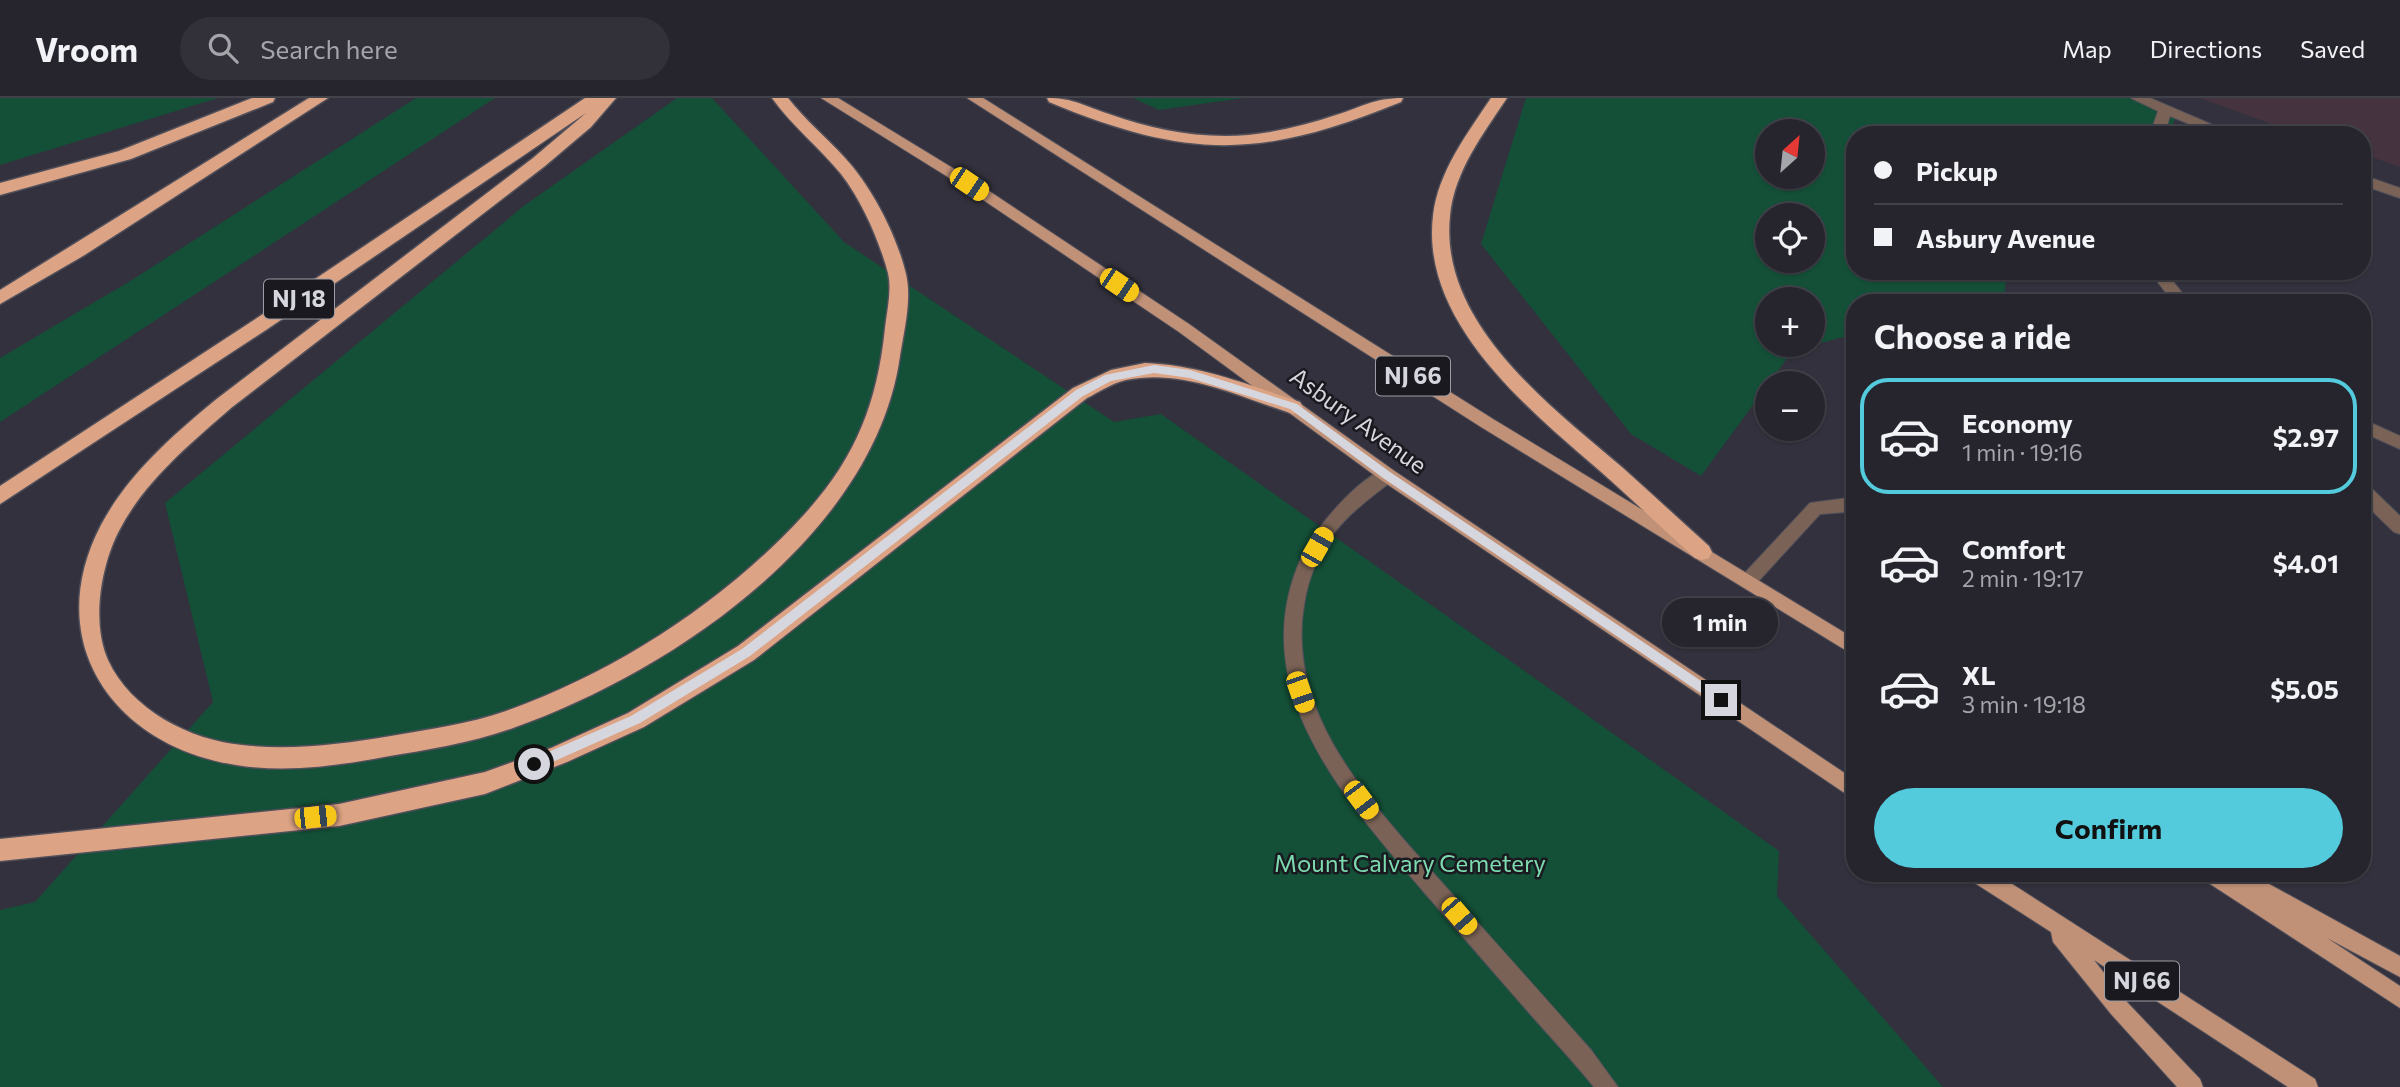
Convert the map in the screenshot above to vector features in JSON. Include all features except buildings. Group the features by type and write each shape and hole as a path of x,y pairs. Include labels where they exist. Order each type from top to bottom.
{"highway":[{"path":"0,189 125,155 267,98"},
{"path":"0,298 320,98"},
{"name":"NJ 18","path":"0,496 260,325 596,98"},
{"path":"608,98 585,123 539,162 219,408 177,444 114,519 100,552 89,611 93,649 107,679 134,712 187,743 232,755 268,758 326,757 423,741 509,720 590,686 658,648 705,615 770,561 809,523 854,465 881,406 891,363 899,278 870,208 849,173 779,98"},
{"path":"1055,98 1125,127 1179,140 1218,142 1303,132 1348,119 1395,98"},
{"path":"1499,98 1471,141 1446,195 1441,219 1444,256 1454,295 1486,348 1533,404 1702,552"},
{"path":"0,850 340,815 485,783 559,755 636,720 746,653 1080,393 1109,378 1154,369 1190,374 1293,407"}],"main road":[{"name":"Asbury Avenue","path":"828,98 969,184 1184,328 1387,475 1846,785"},
{"name":"NJ 66","path":"974,98 1487,423 1846,642"},
{"name":"NJ 66","path":"1990,882 2307,1087"},
{"path":"2225,882 2400,998"},
{"path":"2246,882 2400,967"},
{"path":"2049,922 2118,1007 2192,1087"}],"street":[{"path":"2138,98 2206,126"},
{"path":"2160,126 2165,110"},
{"path":"2371,183 2400,193"},
{"path":"2164,280 2175,294"},
{"path":"2371,430 2400,443"},
{"path":"1387,475 1346,509 1327,529 1307,564 1296,596 1292,645 1300,692 1307,712 1335,766 1387,834 1606,1087"},
{"path":"2371,498 2397,520"},
{"path":"1748,581 1816,508 1846,505"}],"shaded area":[{"path":"2200,98 2400,98 2400,167 2371,157 2371,126 2277,126"}],"green space":[{"path":"0,98 218,98 0,165"},
{"path":"416,98 495,98 0,422 0,358 132,280"},
{"name":"Mount Calvary Cemetery","path":"677,98 712,98 844,242 1114,422 1161,414 1779,851 1777,896 1943,1087 0,1087 0,910 35,902 213,702 165,503 525,205"},
{"path":"1133,98 1243,98 1159,110"},
{"path":"1526,98 2140,98 2177,115 2172,126 1846,126 1846,280 2006,280 2004,294 1846,294 1846,336 1825,342 1825,287 1755,287 1755,357 1788,357 1778,371 1755,371 1755,402 1701,476 1631,434 1481,244"}],"route":[{"path":"534,764 636,720 746,653 1080,393 1109,378 1154,369 1190,374 1293,407 1387,475 1721,700"}]}
